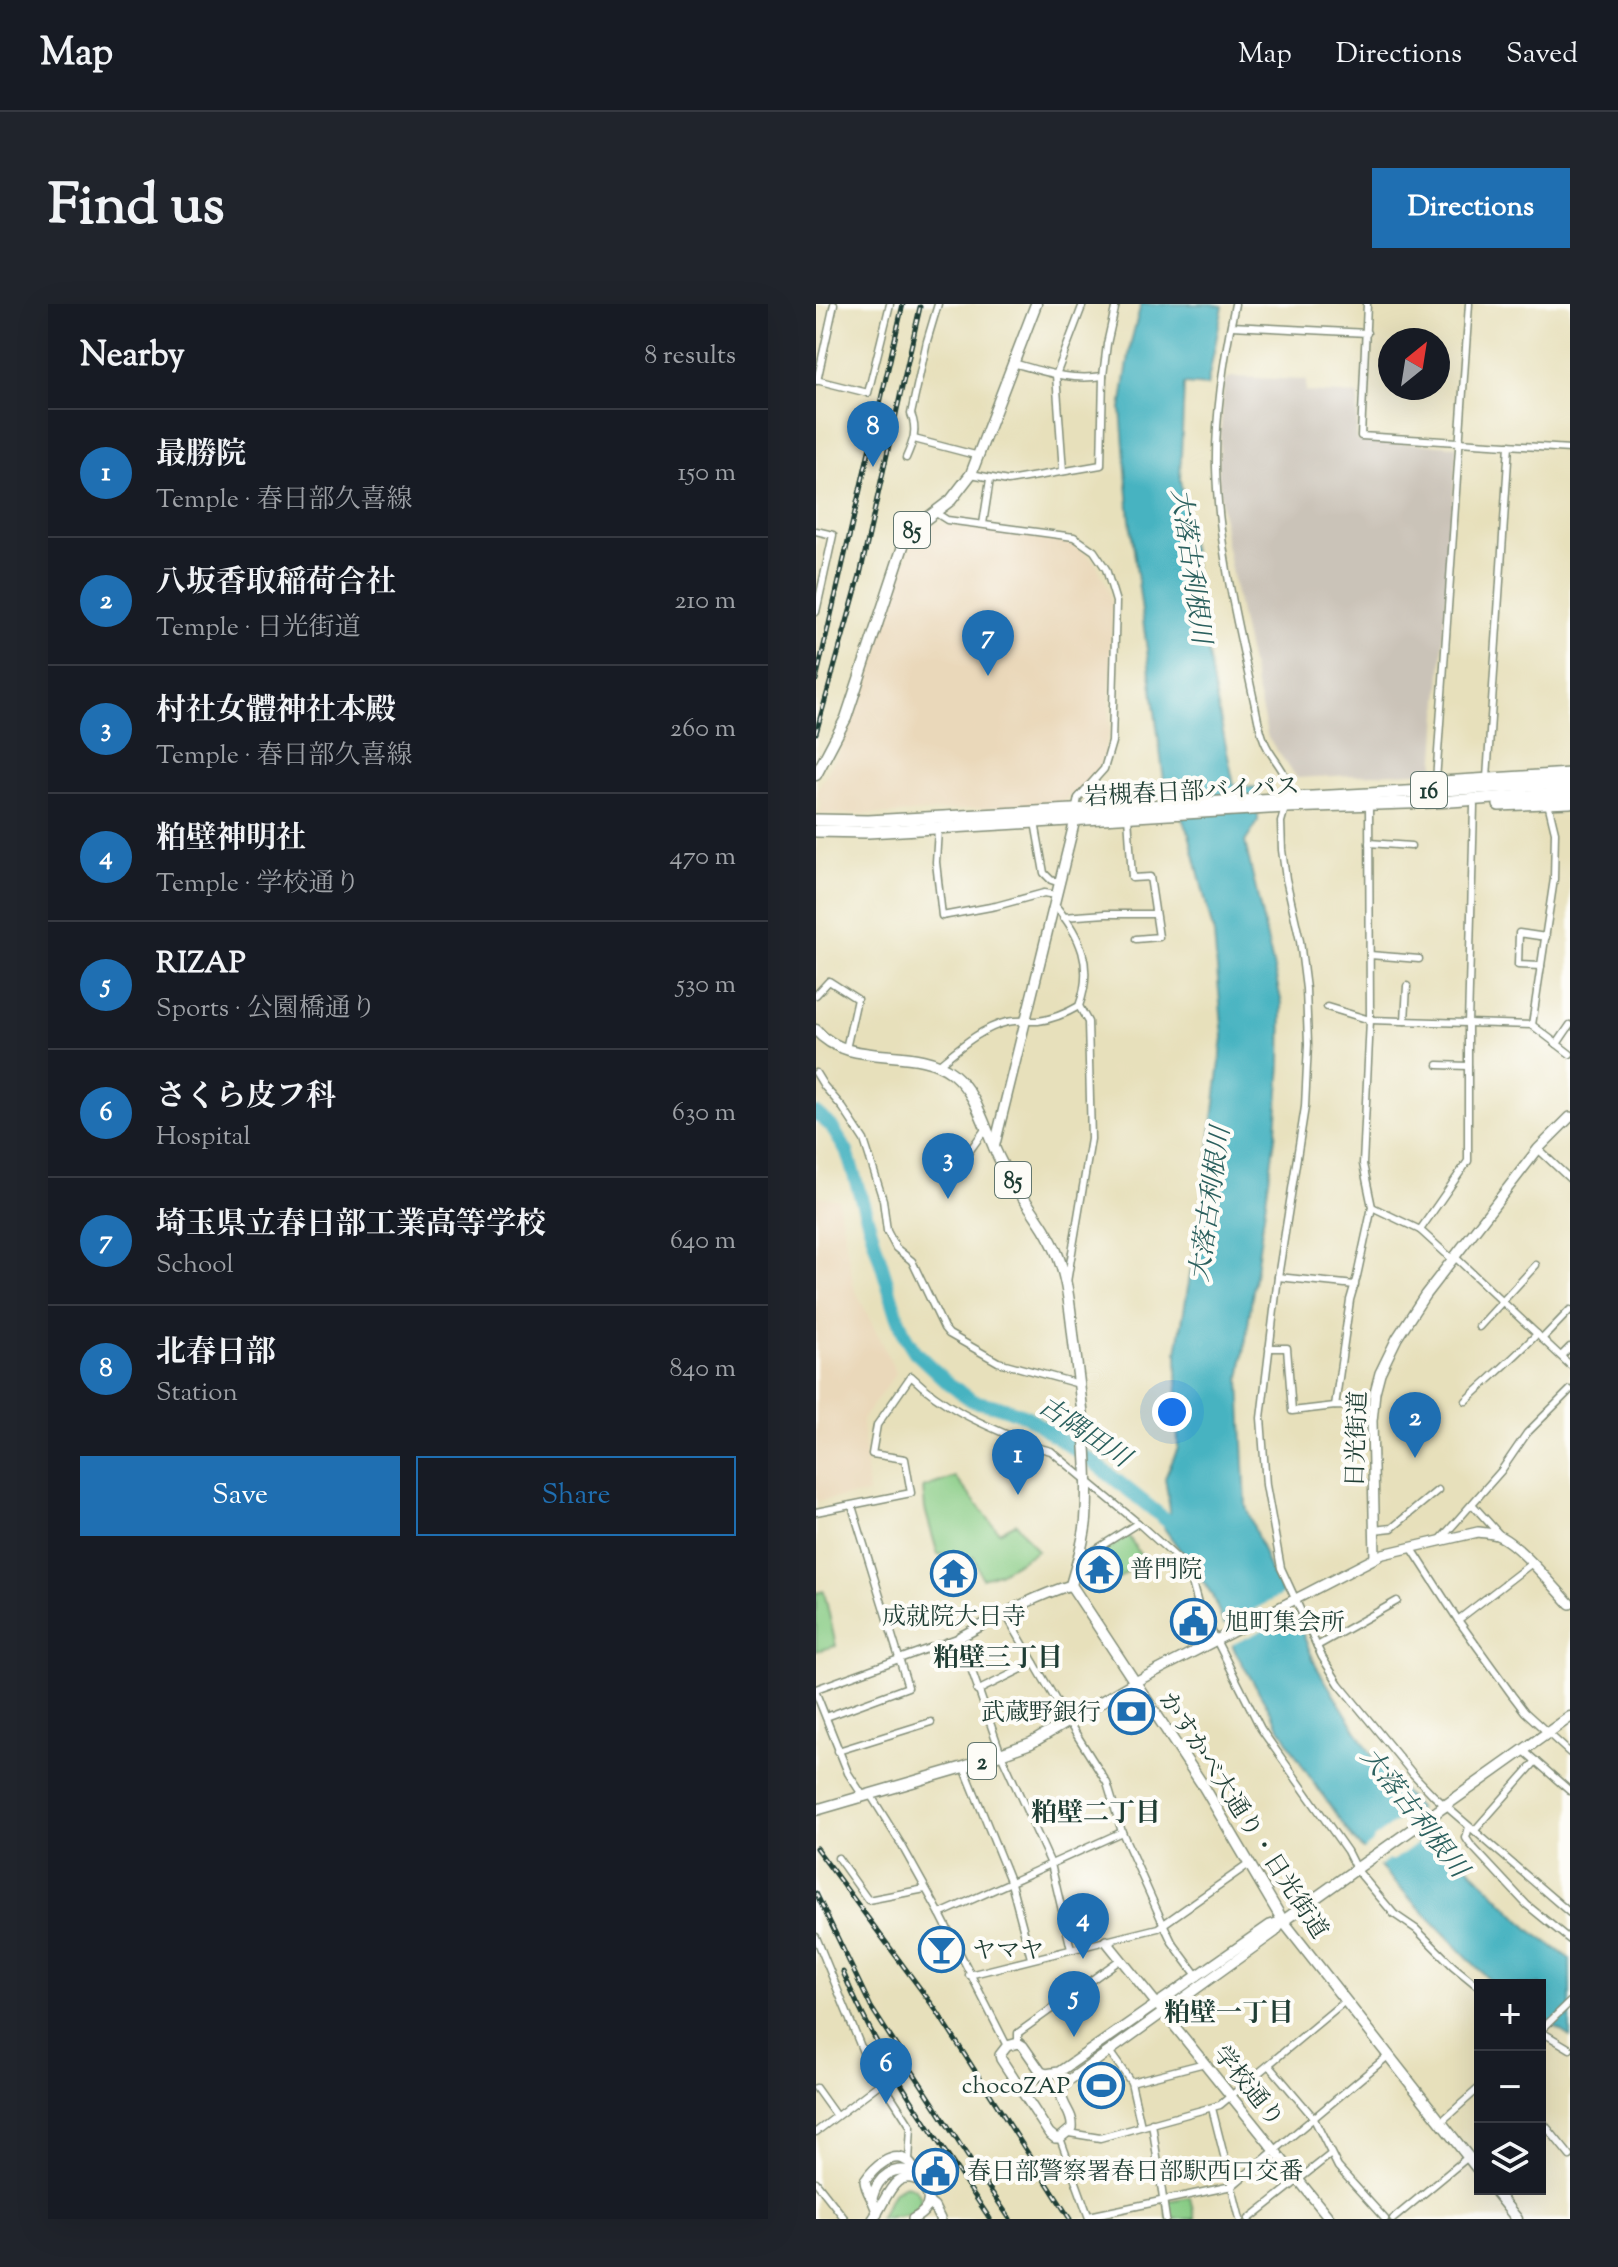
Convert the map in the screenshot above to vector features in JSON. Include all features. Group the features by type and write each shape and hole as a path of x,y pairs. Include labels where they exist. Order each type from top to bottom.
{"highway":[{"name":"16","path":"1369,798 1436,781 1570,774"},
{"name":"岩槻春日部バイパス","path":"816,820 883,821 1166,810 1570,783"},
{"name":"岩槻春日部バイパス","path":"1369,798 1436,802 1570,793"},
{"name":"16","path":"1436,802 1474,806 1570,802"},
{"name":"岩槻春日部バイパス","path":"816,831 938,828 1035,822 1075,814 1128,816 1166,810"}],"main road":[{"name":"85","path":"816,775 846,718 905,540 914,528 951,500 971,474 1036,304"},
{"path":"817,1035 845,1050 938,1065"},
{"name":"85","path":"938,1065 963,1084 974,1100 1002,1165 1040,1220 1058,1256 1066,1283 1087,1479 1086,1521 1071,1585"},
{"name":"かすかべ大通り・日光街道","path":"1071,1585 1204,1787 1283,1921 1474,2164"},
{"name":"2","path":"816,1810 964,1767 1031,1743 1135,1682"},
{"path":"1283,1921 1570,1717"},
{"path":"1498,2195 1517,2219"}],"street":[{"path":"834,304 816,380 868,393 890,304"},
{"path":"906,458 914,439 915,425 911,414 938,304"},
{"path":"1063,471 1056,375 1083,304"},
{"path":"971,474 1008,481 1101,465 1103,376 1116,304"},
{"path":"1235,304 1218,411 1216,466 1219,516 1258,720 1265,743 1289,785 1281,822 1282,850 1306,989 1307,1083 1302,1132 1278,1277 1261,1418 1266,1485 1281,1568 1294,1600 1339,1684 1413,1774 1443,1808 1472,1828 1570,1913"},
{"path":"1367,304 1361,436 1570,449"},
{"path":"1436,781 1469,304"},
{"path":"1231,326 1367,333"},
{"path":"1013,363 1081,380 1103,376"},
{"path":"914,439 979,456"},
{"path":"1487,778 1509,445"},
{"path":"983,524 990,479"},
{"path":"936,513 947,520 1074,537 1094,551 1110,577 1116,602 1112,742 1104,769 1078,798 994,1148"},
{"path":"816,531 833,535 816,612"},
{"path":"1335,1406 1350,1300 1372,1207 1363,1164 1370,1020 1369,798"},
{"path":"1532,1025 1554,879 1555,832 1548,803"},
{"path":"1420,1230 1468,1161 1474,806"},
{"path":"1128,816 1132,878 1150,877 1159,937 1136,939"},
{"path":"1035,822 1044,873 1060,883"},
{"path":"938,828 936,862 942,916 1044,893 1055,900 1079,944 1086,966 1086,988 1079,1006 1042,1021 1007,1022 995,1026 966,1042 938,1065"},
{"path":"1369,843 1411,846"},
{"path":"1063,917 1155,914"},
{"path":"1541,966 1518,965 1519,933 1546,937"},
{"path":"1370,955 1419,959"},
{"path":"816,995 829,981 857,999 845,1050"},
{"path":"1405,1021 1407,986"},
{"path":"1066,1283 1091,1139 1088,1022 1079,1006"},
{"path":"1327,1007 1370,1020 1532,1025 1570,1054"},
{"path":"1557,1044 1570,1025"},
{"path":"1438,1065 1468,1066"},
{"path":"816,1073 864,1140 883,1200 887,1231 896,1248 912,1261 949,1334 998,1362 1079,1384"},
{"name":"日光街道","path":"1375,1558 1372,1407 1380,1373 1397,1338 1425,1295 1538,1149 1570,1117"},
{"path":"966,1156 986,1128"},
{"path":"1538,1149 1570,1179"},
{"path":"1372,1207 1420,1230 1570,1365"},
{"path":"1479,1327 1536,1265"},
{"path":"1278,1277 1355,1285"},
{"path":"1466,1401 1497,1370 1507,1365 1570,1310"},
{"path":"1561,1356 1570,1347"},
{"path":"1269,1348 1287,1348 1292,1411 1335,1406 1372,1407"},
{"path":"816,1512 911,1493 905,1459 872,1454 877,1425 911,1376 931,1396 947,1406 1023,1442 1051,1451 1188,1568 1198,1604 1261,1729 1394,1914 1416,1929 1474,1983"},
{"path":"1440,1540 1501,1471 1527,1433 1570,1390"},
{"path":"1374,1530 1392,1528 1438,1490"},
{"path":"1472,1504 1570,1604"},
{"path":"826,1717 908,1687 852,1506"},
{"path":"1078,1561 1138,1523"},
{"path":"1135,1682 1375,1558 1478,1532 1493,1533 1503,1538"},
{"path":"1411,1547 1458,1620 1525,1712 1570,1753"},
{"path":"1458,1620 1532,1563"},
{"path":"1007,2046 901,1844 848,1773 816,1691 960,1637 1005,1613 1071,1585"},
{"path":"1317,1646 1397,1601"},
{"path":"1005,1613 1107,1783 1122,1832 1172,1942 1198,1977"},
{"path":"960,1637 1001,1754 1051,1864 1071,1949"},
{"path":"977,1691 1034,1663"},
{"path":"838,1751 931,1722"},
{"path":"1523,1750 1570,1791"},
{"path":"1536,1761 1466,1838 1527,1905 1570,1940"},
{"path":"964,1767 1011,1883 1031,1958"},
{"path":"940,1914 1122,1832"},
{"path":"838,1858 868,1900 925,1889"},
{"path":"969,1975 1158,1928 1249,1864"},
{"path":"1025,2096 1032,2081 1046,2074 1070,2072 1109,2051 1198,1977 1269,1926 1283,1921"},
{"path":"1064,2136 1072,2128 1072,2117 1064,2105 1061,2092 1070,2072 1275,1932 1283,1921"},
{"path":"816,1937 820,1956 863,2052 911,2127 909,2161 928,2193 929,2203 913,2219"},
{"name":"学校通り","path":"1106,1941 1330,2219"},
{"path":"1018,2043 1018,2033 1121,1959"},
{"path":"1046,2074 1018,2043 1007,2046 1000,2055 1055,2138 1100,2138 1212,2108 1231,2096 1345,2001"},
{"path":"1546,2025 1570,2002"},
{"path":"1546,2035 1570,2049"},
{"path":"1109,2051 1131,2082 1141,2126"},
{"path":"1064,2136 1089,2218 1232,2186 1388,2056"},
{"path":"1131,2082 1205,2063"},
{"path":"1269,2065 1313,2117 1338,2167 1385,2219"},
{"path":"816,2132 882,2082"},
{"path":"816,2088 836,2116"},
{"path":"1441,2122 1474,2092"},
{"path":"1212,2108 1240,2219"},
{"path":"1152,2123 1166,2219"},
{"path":"1543,2123 1570,2156"},
{"path":"1249,2219 1331,2154"},
{"path":"1393,2219 1468,2157"},
{"path":"875,2216 872,2198 865,2186 867,2177 891,2158 909,2161"},
{"path":"872,2198 885,2175 905,2169 916,2173"},
{"path":"875,2216 890,2189 899,2180 910,2177 922,2183"},
{"path":"816,2182 845,2219"},
{"path":"929,2203 940,2219"},
{"path":"1404,2210 1411,2219"}],"shaded area":[{"path":"1231,377 1306,380 1306,392 1359,395 1356,440 1457,446 1434,771 1297,778 1268,738 1225,538 1218,472 1224,382"},
{"path":"937,523 1072,544 1097,565 1112,605 1109,732 1100,768 1090,781 1062,803 894,814 821,814 821,802 816,792 838,754 914,539"},
{"path":"816,1196 838,1199 854,1287 896,1373 862,1420 868,1494 816,1501"}],"green space":[{"path":"955,1477 999,1532 1016,1523 1037,1551 999,1573 982,1578 974,1557 950,1561 948,1553 938,1555 925,1509 923,1488"},
{"path":"1126,1533 1144,1560 1112,1583 1108,1576 1113,1572 1098,1551"},
{"path":"824,1591 836,1646 816,1651 816,1593"},
{"path":"905,2185 918,2192 921,2199 919,2207 910,2214 879,2219 894,2191"},
{"path":"1190,2197 1195,2219 1168,2219 1166,2201"}],"water":[{"name":"大落古利根川","path":"1141,304 1223,306 1207,386 1184,384 1180,480 1212,679 1234,785 1258,788 1258,822 1245,842 1282,1004 1276,1131 1240,1380 1246,1506 1270,1570 1298,1622 1316,1666 1376,1762 1465,1863 1530,1930 1570,1959 1570,2037 1546,2021 1546,1979 1488,1979 1354,1840 1303,1767 1235,1651 1211,1593 1164,1528 1170,1510 1165,1478 1178,1448 1177,1352 1204,1193 1223,1037 1214,935 1188,830 1165,788 1130,520 1121,409 1131,342"}],"pier":[{"path":"1287,1592 1298,1613 1229,1646 1221,1627"},
{"path":"1423,1807 1437,1824 1394,1860 1388,1860 1376,1868 1360,1852 1407,1814"}],"waterway":[{"name":"古隅田川","path":"816,1113 831,1126 847,1152 897,1315 915,1352 949,1384 973,1401 1026,1416 1096,1464 1181,1532"}],"railway":[{"path":"816,680 903,304"},
{"path":"816,733 860,575 920,307"},
{"path":"816,1848 936,2010 1070,2219"},
{"path":"816,1893 871,2007 1010,2219"},
{"path":"843,1972 892,2068 990,2219"}],"place":[{"name":"北春日部","path":"873,467"},
{"name":"埼玉県立春日部工業高等学校","path":"988,676"},
{"name":"村社女體神社本殿","path":"948,1199"},
{"name":"八坂香取稲荷合社","path":"1415,1458"},
{"name":"最勝院","path":"1018,1495"},
{"name":"普門院","path":"1099,1569"},
{"name":"成就院大日寺","path":"954,1574"},
{"name":"旭町集会所","path":"1194,1622"},
{"name":"武蔵野銀行","path":"1132,1712"},
{"name":"ヤマヤ","path":"941,1950"},
{"name":"粕壁神明社","path":"1083,1959"},
{"name":"RIZAP","path":"1074,2037"},
{"name":"chocoZAP","path":"1101,2085"},
{"name":"さくら皮フ科","path":"886,2104"},
{"name":"春日部警察署春日部駅西口交番","path":"936,2171"}],"district":[{"name":"粕壁三丁目","path":"998,1657"},
{"name":"粕壁二丁目","path":"1096,1812"},
{"name":"粕壁一丁目","path":"1229,2012"}]}
